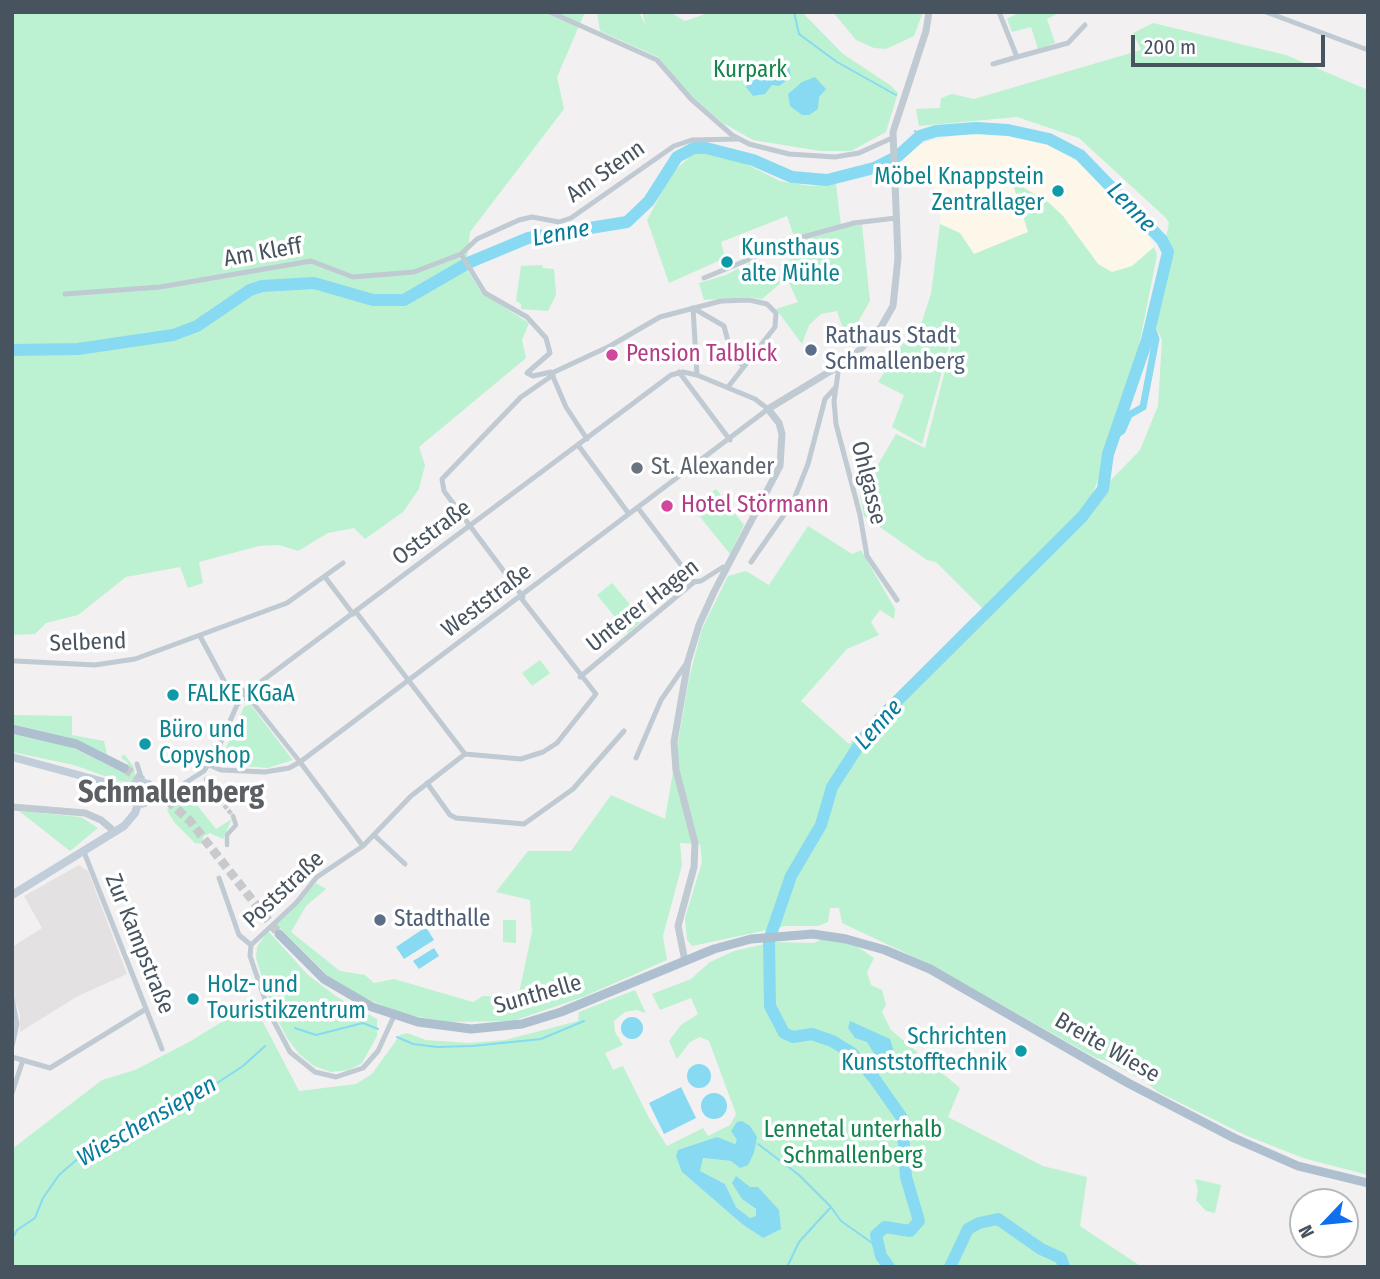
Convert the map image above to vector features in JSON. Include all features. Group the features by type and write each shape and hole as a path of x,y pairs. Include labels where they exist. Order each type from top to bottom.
{"main road":[{"path":"12,729 76,744 124,768"},
{"path":"12,757 130,789"},
{"path":"12,895 129,822 138,804 148,800 150,793 143,783 136,783 130,789 130,798 138,804"},
{"name":"Sunthelle","path":"279,934 324,979 360,1001 394,1016 458,1028 514,1025 561,1013 730,944"},
{"name":"Breite Wiese","path":"730,944 774,936 813,934 832,936 886,950 930,969 1128,1083 1234,1138 1298,1166 1368,1183"}],"street":[{"name":"Am Stenn","path":"550,12 657,60 691,99 738,139 769,151 835,157 859,153 892,141"},
{"path":"768,409 839,366 869,341 891,312 898,280 892,141 900,104 926,31 929,12"},
{"path":"999,12 1017,57"},
{"path":"1266,12 1368,50"},
{"path":"993,64 1068,43 1086,25"},
{"name":"Am Stenn","path":"463,256 477,239 527,218 559,222 570,218 674,146 692,140 738,139"},
{"path":"704,278 803,237 854,223 897,219"},
{"path":"463,256 472,276 485,293 527,317 546,338 550,353 528,370 529,376 552,374"},
{"name":"Am Kleff","path":"65,294 160,287 311,261 354,277 396,276 463,256"},
{"path":"326,578 465,754 520,759 548,750 596,696 595,691 580,677 444,491 444,475 521,397 552,374 610,346 654,319 721,301 758,301 774,309 775,327 728,387"},
{"path":"693,308 724,326 731,353 743,366"},
{"path":"693,308 697,375"},
{"name":"Ohlgasse","path":"839,366 836,387 837,430 860,514 867,556 897,600"},
{"path":"679,372 697,375 728,387 768,409 779,423 782,434 780,466 699,625 688,661 674,742 677,771 695,843 694,867 678,926 685,961"},
{"path":"679,372 730,440"},
{"name":"Oststraße","path":"150,793 186,784 209,765 244,692 355,613 679,372"},
{"path":"552,374 566,407 587,439"},
{"path":"751,562 796,495 825,399 836,387"},
{"name":"Weststraße","path":"209,765 221,770 265,772 289,768 300,762 768,409"},
{"path":"578,445 629,514"},
{"path":"638,508 694,582"},
{"name":"Selbend","path":"15,661 95,665 135,659 287,603 326,578 343,563"},
{"name":"Unterer Hagen","path":"580,677 694,582 701,581 723,567 727,569"},
{"path":"200,636 237,705"},
{"path":"636,758 664,694 688,661"},
{"path":"244,692 363,846"},
{"path":"427,783 450,815 456,818 524,824 573,789 625,731"},
{"name":"Poststraße","path":"394,1016 369,1063 349,1075 330,1077 308,1069 295,1057 266,1005 250,956 251,945 296,903 317,877 363,846 427,783 465,754"},
{"path":"137,764 143,783"},
{"path":"206,779 216,795"},
{"path":"12,807 85,813 101,820 115,832"},
{"path":"227,845 227,835 236,825 233,816"},
{"path":"374,835 405,864"},
{"name":"Zur Kampstraße","path":"84,852 162,1049"},
{"name":"Poststraße","path":"219,878 240,937 251,945"},
{"path":"12,998 18,1024 12,1046"},
{"path":"12,1057 50,1068 146,1009"},
{"path":"12,1093 23,1060"}],"shaded area":[{"path":"988,128 1019,134 1056,147 1081,164 1142,225 1154,247 1132,266 1112,272 1098,264 1063,216 1047,201 1012,183 1028,232 974,254 960,233 940,224 941,212 935,209 934,185 902,188 901,154 927,142"},
{"path":"79,865 88,871 127,974 78,996 20,1032 20,1015 12,991 12,947 42,928 24,896"}],"green space":[{"path":"12,12 585,12 557,77 564,109 470,232 466,268 482,293 529,323 522,340 526,358 419,447 425,465 419,489 403,512 365,539 354,528 328,533 298,551 279,545 259,546 199,562 203,583 188,588 180,567 126,577 78,615 46,623 35,634 12,635"},
{"name":"Kurpark","path":"597,12 639,12 646,26 642,12 670,12 685,21 711,12 802,12 843,54 898,93 886,132 851,151 820,151 753,140 723,123 689,94 658,57 600,31"},
{"path":"833,12 923,12 914,36 886,49 874,48 856,40"},
{"path":"1020,12 1061,12 1047,19 1055,43 1038,49 1031,27 1012,32 1007,19"},
{"path":"1153,23 1286,55 1368,90 1368,1175 1303,1158 1245,1135 1158,1092 1145,1081 1096,1058 929,964 842,923 839,908 830,908 828,922 818,926 786,926 692,946 687,940 685,918 702,862 700,844 680,843 682,865 663,936 667,960 583,997 513,1021 449,1022 401,1014 338,986 276,924 316,883 326,889 306,906 291,932 340,971 365,975 374,983 394,979 473,1002 483,996 506,997 515,1003 515,1012 532,932 530,900 496,892 528,851 571,851 611,795 665,819 689,678 702,629 728,576 746,571 769,585 808,526 852,554 861,550 895,609 894,619 880,610 871,622 879,635 847,649 801,701 849,744 984,610 936,562 927,560 864,516 860,495 896,434 925,448 953,340 919,330 931,294 940,224 960,233 974,254 1028,232 1012,181 1047,201 1063,216 1098,264 1112,272 1132,266 1154,247 1157,255 1127,406 1089,503 1140,450 1158,406 1162,340 1150,313 1169,223 1166,218 1079,138 1017,117 919,126 916,109 940,108 941,98 952,94 974,99 1141,50 1133,33"},
{"path":"694,153 726,154 780,181 810,186 836,184 841,226 862,225 870,301 847,341 837,311 821,314 809,325 802,344 776,309 798,302 780,264 795,258 798,248 787,216 721,242 725,258 669,283 647,220 672,173"},
{"path":"751,262 771,268 783,281 762,299 749,297 704,300 699,283 726,275"},
{"path":"542,265 543,268 554,269 556,295 548,311 521,309 521,304 516,301 521,266"},
{"path":"911,331 950,342 922,444 892,427 904,395 878,382"},
{"path":"716,489 744,525 730,554 692,507"},
{"path":"612,583 643,620 628,633 597,595"},
{"path":"540,660 550,673 532,686 522,673"},
{"path":"250,704 293,760 268,768 222,764 221,759 244,707"},
{"path":"12,715 72,716 72,735 104,741 107,754 70,738 12,724"},
{"path":"12,734 71,747 122,772 128,763 121,758 124,754 134,767 136,778 128,782 118,781 74,765 12,752"},
{"path":"185,796 189,805 197,805 216,829 232,819 223,839 210,833 204,836 201,844 195,843 174,822 167,810 175,799"},
{"path":"19,811 81,817 98,828 70,851"},
{"path":"503,920 516,920 516,943 503,942"},
{"path":"268,931 308,975 337,997 377,1019 377,1036 362,1063 349,1070 331,1072 314,1066 299,1054 287,1038 272,1009 256,958 257,947"},
{"name":"Lennetal unterhalb Schmallenberg","path":"822,939 855,945 874,958 867,972 871,985 882,990 886,1005 882,1012 891,1030 960,1088 948,1117 1043,1166 1087,1177 1080,1226 1142,1267 12,1267 12,1149 102,1080 135,1070 189,1042 253,1003 299,1091 356,1084 372,1074 400,1035 407,1033 426,1040 469,1043 505,1040 578,1021 579,1012 635,990 646,1013 636,1010 625,1012 614,1021 615,1032 623,1045 605,1053 613,1070 623,1066 649,1118 667,1146 703,1128 708,1136 730,1125 736,1114 709,1041 700,1037 690,1042 677,1059 669,1041 681,1025 698,1014 691,998 660,1010 652,994 691,979 710,962 734,951 773,942 814,943","holes":["716,1137 734,1144 737,1141 731,1161 702,1158 699,1171 725,1184 736,1207 750,1218 757,1216 756,1209 742,1199 779,1210 763,1238 742,1224 682,1172"]},
{"path":"1195,1179 1221,1185 1215,1213 1206,1211 1196,1200 1198,1190"}],"water":[{"path":"774,60 788,61 791,77 779,86 772,85 765,94 753,96 746,87 751,77 759,65"},
{"path":"815,77 826,89 819,97 818,109 809,115 802,115 790,106 788,94 802,82"},
{"path":"426,927 434,940 404,959 396,947"},
{"path":"434,948 439,956 419,969 413,961"},
{"path":"632,1017 640,1020 643,1028 640,1036 632,1039 624,1036 621,1028 624,1020"},
{"path":"850,1021 890,1039 894,1052 886,1060 878,1060 867,1042 855,1038 848,1028"},
{"path":"699,1064 708,1067 711,1076 708,1085 699,1088 690,1085 687,1076 690,1067"},
{"path":"681,1087 696,1118 664,1134 649,1103"},
{"path":"714,1093 723,1097 727,1106 723,1115 714,1119 705,1115 701,1106 705,1097"},
{"path":"742,1121 750,1126 757,1137 748,1165 740,1168 731,1161 703,1158 700,1171 725,1184 736,1207 750,1218 756,1216 756,1209 742,1199 732,1183 736,1176 750,1187 758,1187 779,1210 781,1229 763,1238 742,1224 682,1172 676,1156 678,1150 717,1137 735,1144 737,1140 731,1131 737,1122"}],"waterway":[{"path":"794,12 799,34 837,62 896,95"},
{"name":"Lenne","path":"12,350 78,349 173,335 197,326 250,290 262,286 314,283 373,300 404,300 468,263 528,238 627,222 649,201 677,157 694,148 706,148 753,160 792,177 827,180 874,168 898,156 920,136 936,131 976,128 1008,130 1049,139 1080,155 1162,240 1168,252 1164,269 1147,340 1108,454 1103,489 1082,517 881,717 863,739 832,787 821,825 791,876 769,940 770,1006 784,1033 793,1037 812,1034 832,1041 852,1053 874,1078 902,1118 906,1177 919,1221 910,1231 885,1227 876,1235 881,1256 889,1267"},
{"name":"Lenne","path":"915,131 920,136"},
{"path":"1115,436 1122,431 1129,415 1143,407 1156,339 1151,324"},
{"name":"Wieschensiepen","path":"397,1037 413,1044 437,1047 473,1046 541,1039 584,1021"},
{"name":"Wieschensiepen","path":"295,1028 316,1035 363,1023 378,1029"},
{"name":"Wieschensiepen","path":"12,1239 17,1230 35,1218 43,1198 59,1175 81,1156 108,1139 185,1104 243,1066 265,1046"},
{"path":"758,1144 799,1175 831,1207"},
{"path":"787,1267 799,1242 831,1207 841,1221 878,1247"},
{"name":"Lenne","path":"950,1267 968,1229 979,1223 998,1219 1041,1249 1061,1258 1064,1267"}],"tunnel":[{"path":"124,768 155,789 190,821 279,934"},
{"path":"216,795 233,816"}],"place":[{"name":"Möbel Knappstein Zentrallager","path":"1058,191"},
{"name":"Kunsthaus alte Mühle","path":"727,262"},
{"name":"Rathaus Stadt Schmallenberg","path":"811,350"},
{"name":"Pension Talblick","path":"612,355"},
{"name":"St. Alexander","path":"637,468"},
{"name":"Hotel Störmann","path":"667,506"},
{"name":"FALKE KGaA","path":"173,695"},
{"name":"Büro und Copyshop","path":"145,744"},
{"name":"Stadthalle","path":"380,920"},
{"name":"Holz- und Touristikzentrum","path":"193,999"},
{"name":"Schrichten Kunststofftechnik","path":"1021,1051"}],"district":[{"name":"Schmallenberg","path":"171,794"}]}
